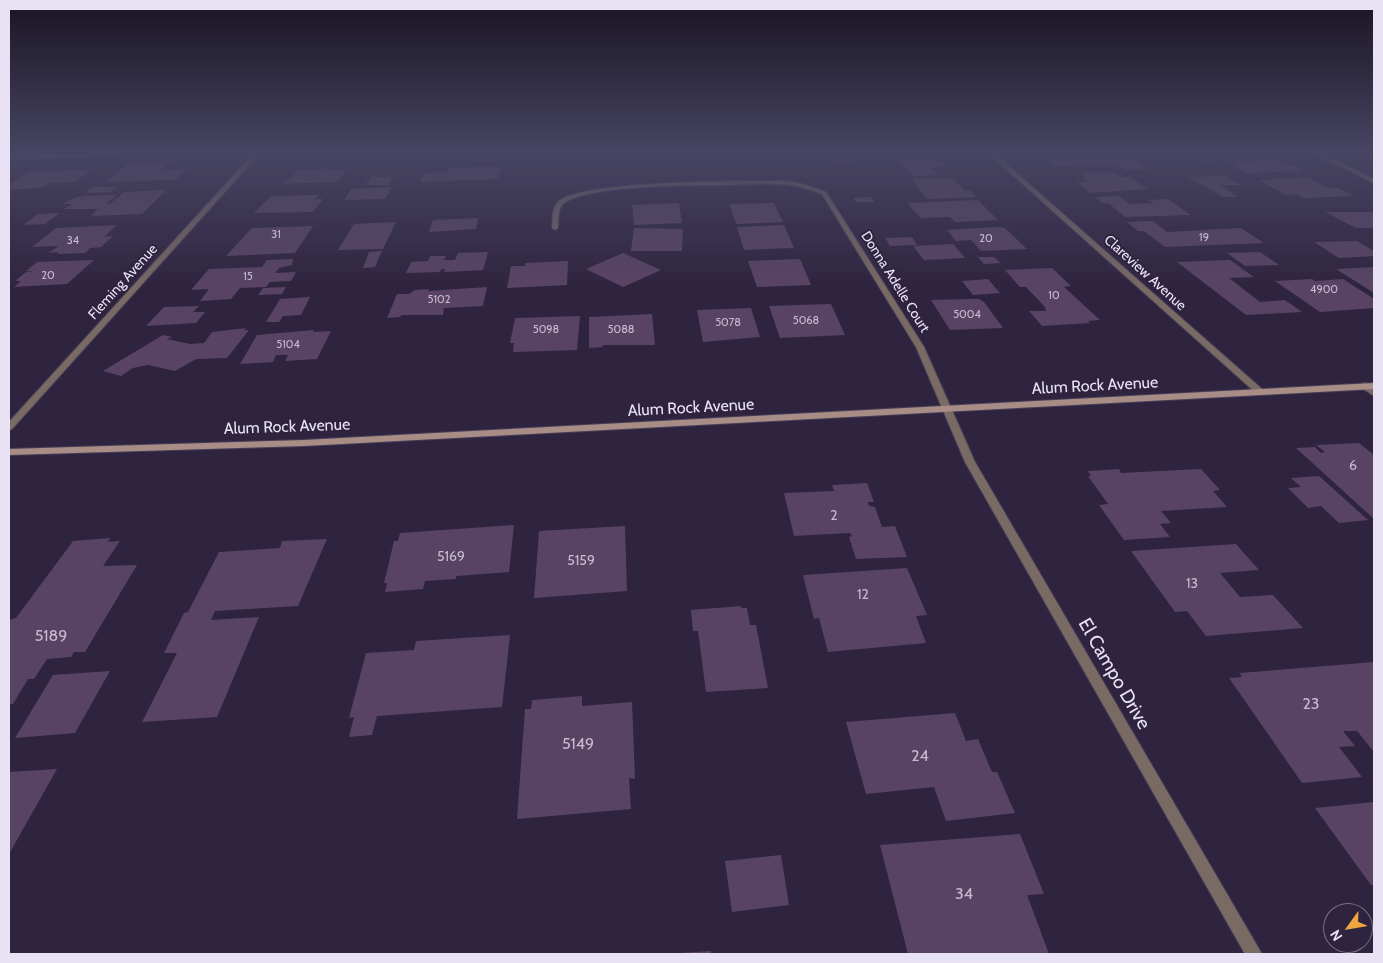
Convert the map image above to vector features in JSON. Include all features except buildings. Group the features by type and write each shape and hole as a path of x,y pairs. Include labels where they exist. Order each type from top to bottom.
{"main road":[{"name":"Alum Rock Avenue","path":"9,452 304,443 1370,386"}],"street":[{"name":"Fleming Avenue","path":"9,427 215,199"},
{"name":"Donna Adelle Court","path":"555,228 556,208 567,199"},
{"name":"Donna Adelle Court","path":"829,199 920,347 947,409"},
{"name":"Clareview Avenue","path":"1043,199 1259,391"},
{"path":"1370,386 1374,393"},
{"name":"El Campo Drive","path":"947,409 975,470 1254,954"}]}
